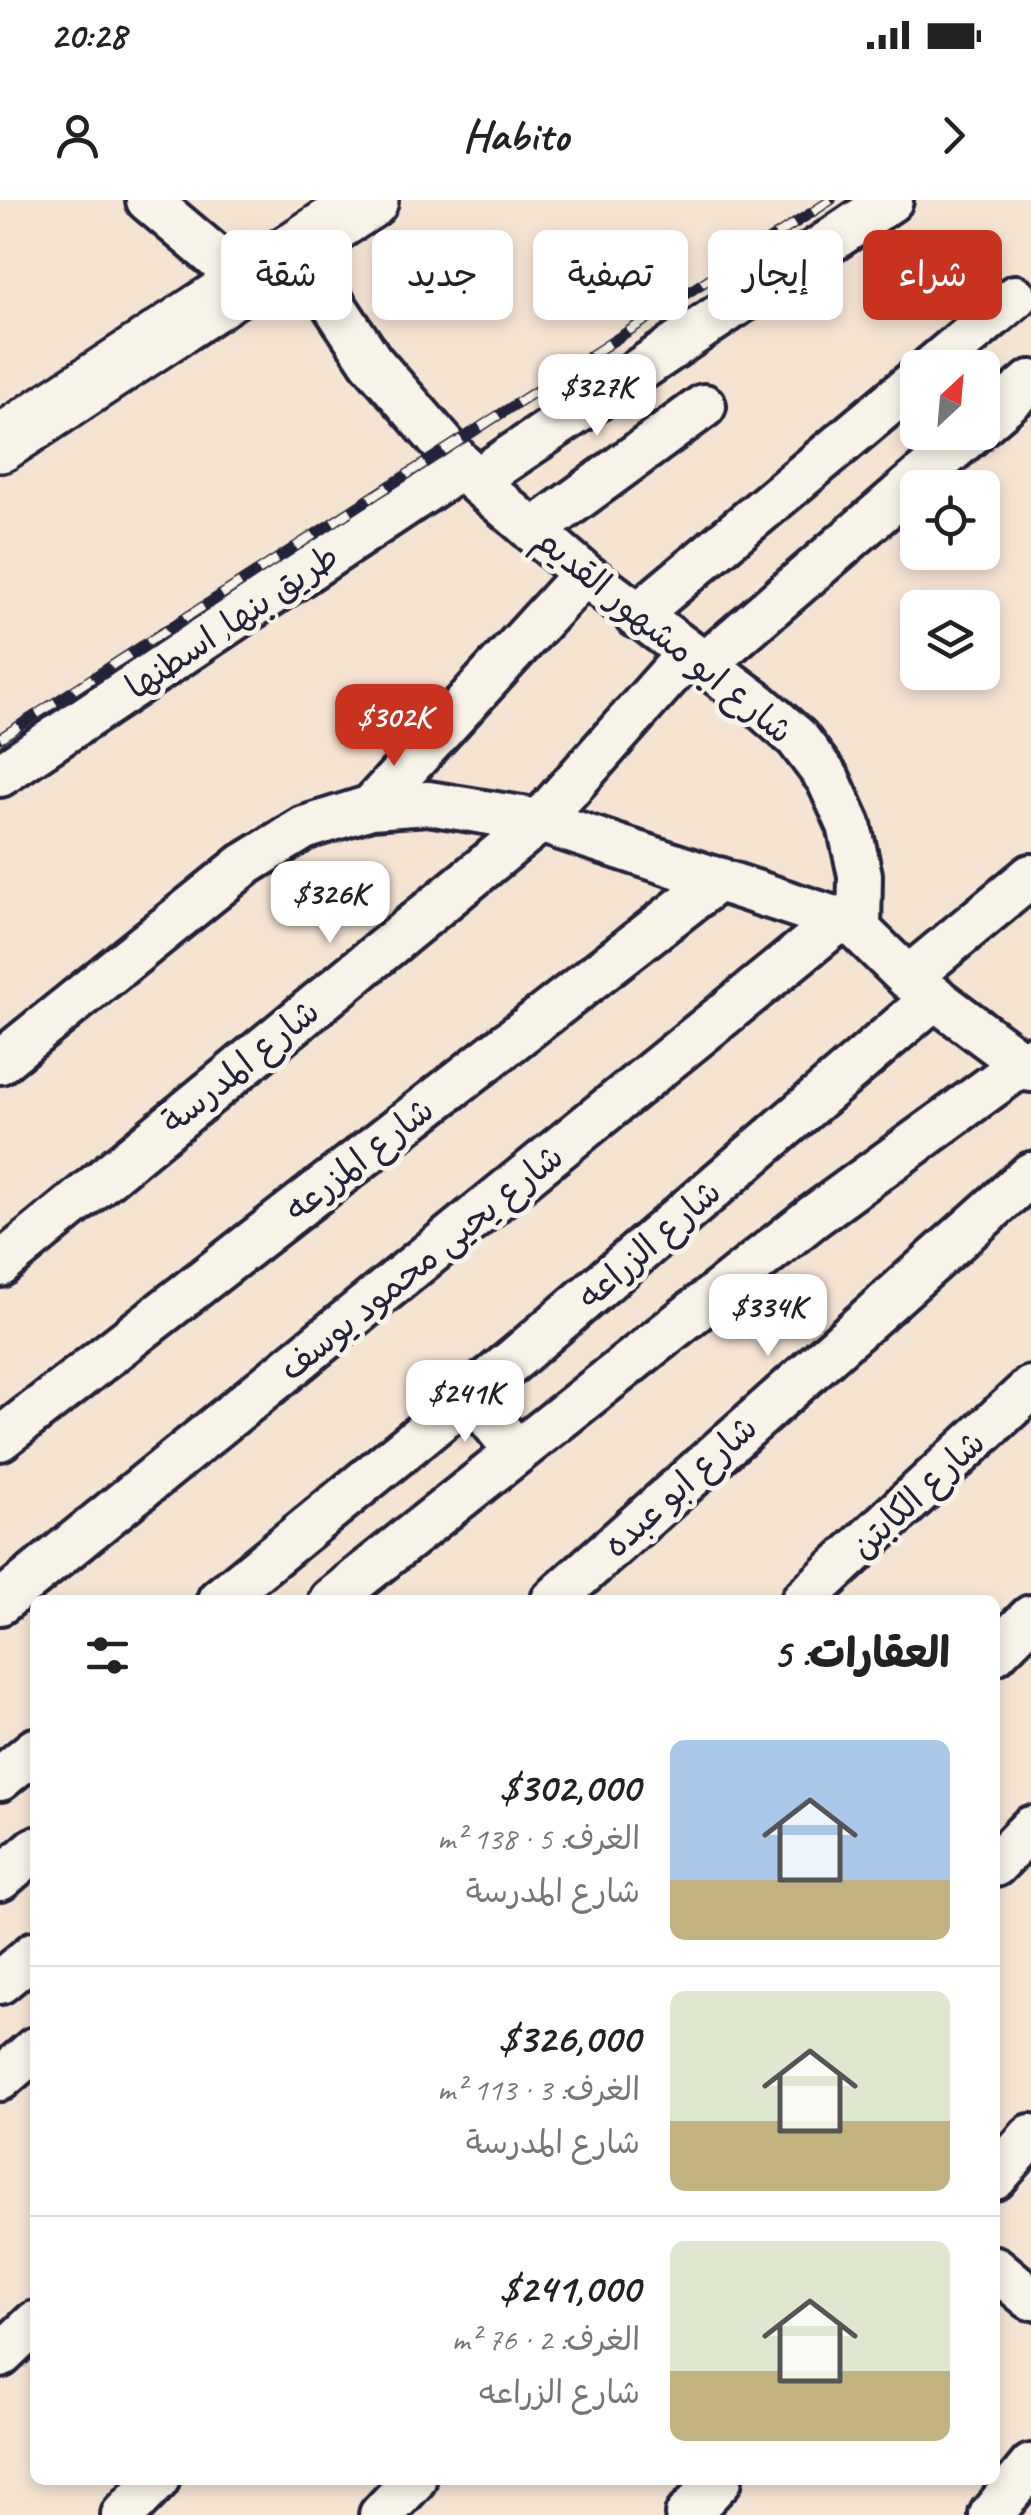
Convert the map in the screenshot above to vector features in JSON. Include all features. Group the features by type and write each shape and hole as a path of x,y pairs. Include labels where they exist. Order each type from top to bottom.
{"main road":[{"path":"338,230 357,204"},
{"path":"0,444 221,297"}],"street":[{"path":"148,200 221,262"},
{"name":"طريق بنها, اسطنها","path":"0,775 891,200"},
{"path":"953,350 1015,297"},
{"name":"شارع ابو مشهور القديم","path":"344,320 371,362 469,474 636,616 797,738 828,779 850,825 860,875 850,925"},
{"path":"1000,409 1031,382"},
{"path":"636,616 900,394"},
{"path":"533,531 704,406"},
{"name":"شارع المدرسة","path":"0,1265 540,821 696,659 951,450"},
{"path":"371,806 584,574"},
{"path":"0,1062 244,865 304,828 371,806 428,803 540,821 850,925 921,987 1029,1064 812,1216 336,1595"},
{"name":"شارع الزراعه","path":"225,1595 471,1394 921,987 1031,876"},
{"name":"شارع المزرعه","path":"0,1438 719,879"},
{"name":"شارع يحيى محمود يوسف","path":"5,1589 850,925"},
{"name":"شارع ابو عبده","path":"559,1595 1031,1174"},
{"name":"شارع الكابتن","path":"808,1595 1031,1388"},
{"path":"471,1394 516,1451"},
{"path":"1000,1648 1031,1617"},
{"path":"0,1778 30,1754"},
{"path":"1000,1860 1030,1831"},
{"path":"0,1982 30,1957"},
{"path":"0,2079 30,2054"},
{"path":"1000,2172 1031,2136"},
{"path":"1000,2272 1031,2298"},
{"path":"0,2356 30,2328"},
{"path":"990,2515 1031,2466"},
{"path":"123,2515 152,2485"},
{"path":"381,2515 409,2485"},
{"path":"687,2515 715,2485"}],"railway":[{"path":"0,738 831,200"}]}
